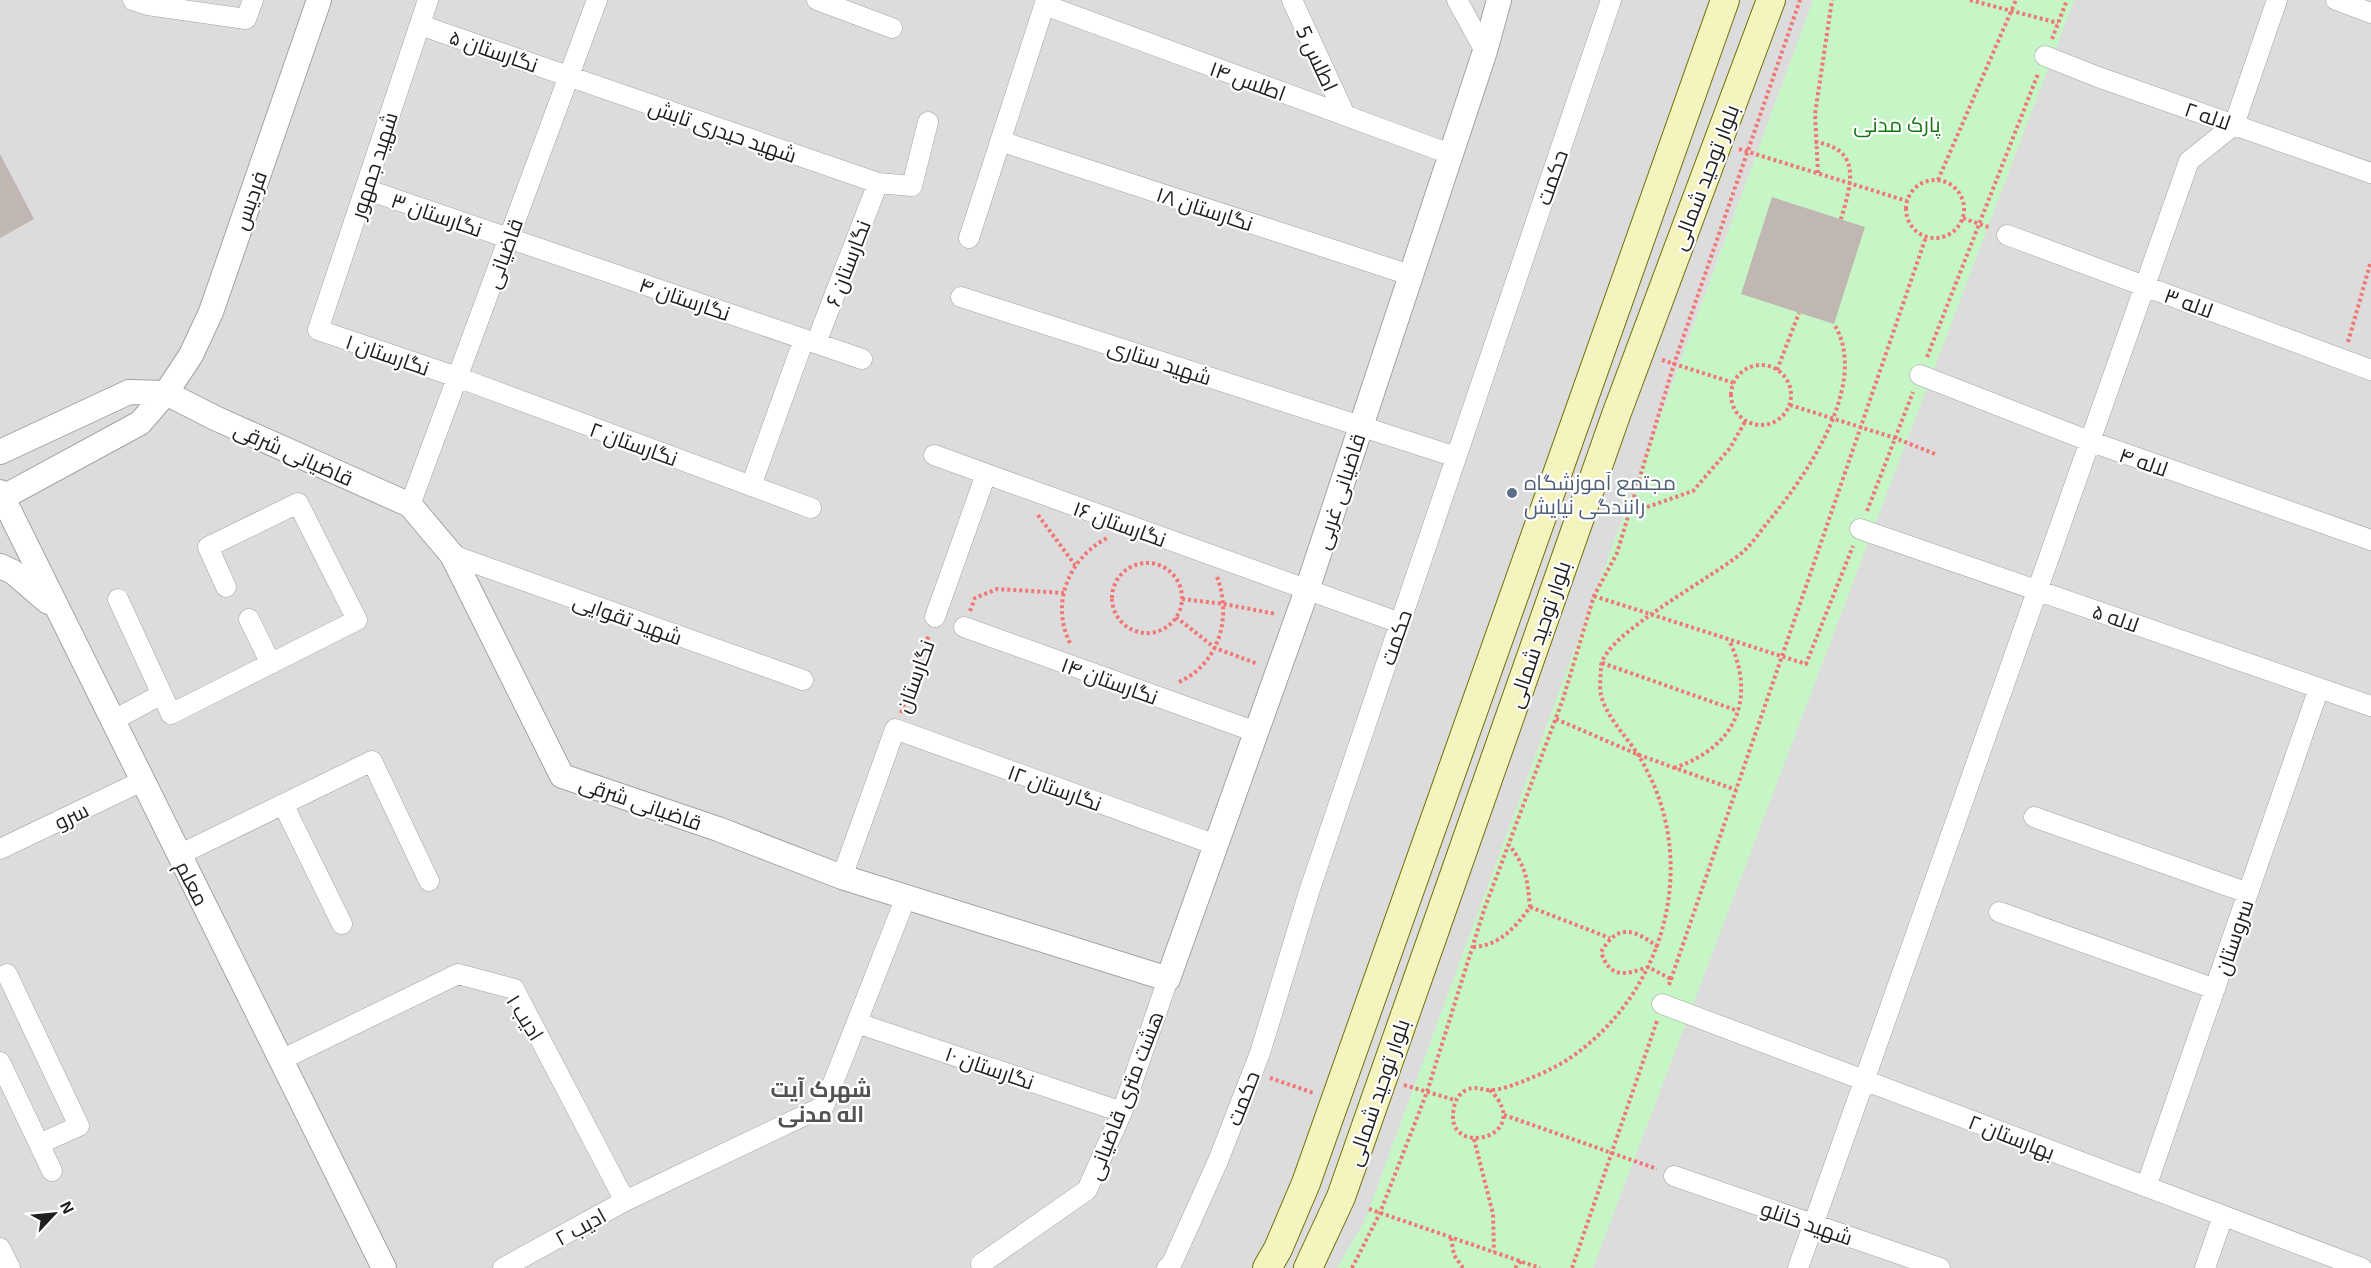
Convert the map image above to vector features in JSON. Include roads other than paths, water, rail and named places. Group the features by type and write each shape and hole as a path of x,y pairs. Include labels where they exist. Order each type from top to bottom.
{"main road":[{"name":"بلوار توحید شمالی","path":"1267,1268 1278,1249 1306,1183 1336,1100 1725,0"},
{"name":"بلوار توحید شمالی","path":"1308,1268 1341,1197 1639,353 1770,0"}],"street":[{"path":"133,0 148,5 246,19 253,0"},
{"name":"فردیس","path":"1,496 140,423 166,393 191,355 211,312 320,0"},
{"name":"شهید جمهور","path":"318,330 428,0"},
{"name":"قاضیانی","path":"410,505 597,0"},
{"path":"817,0 841,4 892,28"},
{"name":"اطلس 5","path":"1292,0 1345,115"},
{"path":"1457,0 1485,51"},
{"name":"قاضیانی غربی","path":"1168,979 1307,590 1485,51 1499,0"},
{"name":"حکمت","path":"1167,1268 1171,1265 1218,1161 1252,1072 1309,892 1611,0"},
{"path":"1798,1268 2189,161 2234,125 2277,0"},
{"path":"2336,0 2371,13"},
{"path":"969,238 1046,3"},
{"name":"اطلس ۱۴","path":"1046,3 1450,154"},
{"name":"نگارستان ۵","path":"420,25 569,76"},
{"name":"لاله ۲","path":"2045,56 2098,77 2371,172"},
{"name":"شهید حیدری تابش","path":"569,76 878,183 912,186 928,122"},
{"name":"نگارستان ۱۸","path":"1000,141 1410,275"},
{"name":"نگارستان ۶","path":"751,486 878,183"},
{"name":"نگارستان ۳","path":"365,189 509,238"},
{"name":"لاله ۳","path":"2007,235 2371,370"},
{"name":"نگارستان ۴","path":"509,238 862,359"},
{"name":"شهید ستاری","path":"960,297 1456,457"},
{"name":"نگارستان ۱","path":"318,330 457,377"},
{"name":"لاله ۴","path":"1920,375 2089,441 2371,540"},
{"name":"نگارستان ۲","path":"457,377 811,508"},
{"path":"0,452 129,392 166,393"},
{"name":"قاضیانی شرقی","path":"166,393 215,418 410,505 452,555 562,776 718,829 842,877 1168,979"},
{"name":"نگارستان ۱۶","path":"934,455 1400,623"},
{"name":"نگارستان","path":"935,616 986,474"},
{"name":"معلم","path":"1,496 384,1268"},
{"path":"118,599 171,714 357,620 298,503 208,547 226,587"},
{"name":"لاله ۵","path":"1860,529 2371,706"},
{"name":"شهید تقوایی","path":"452,555 803,680"},
{"path":"0,566 32,586 61,617"},
{"path":"249,619 271,664"},
{"name":"نگارستان ۱۴","path":"964,627 1256,732"},
{"name":"سروستان","path":"2146,1187 2319,688"},
{"path":"112,721 162,694"},
{"name":"نگارستان","path":"842,877 895,729"},
{"name":"نگارستان ۱۲","path":"895,729 1216,845"},
{"path":"178,855 372,761 429,881"},
{"name":"سرو","path":"0,849 142,782"},
{"path":"283,804 342,924"},
{"path":"2034,818 2248,893"},
{"name":"ادیب ۲","path":"503,1268 625,1202 824,1106 906,897"},
{"path":"2000,912 2215,989"},
{"path":"7,974 79,1126 39,1144"},
{"name":"ادیب ۱","path":"281,1060 458,974 514,989 625,1202"},
{"name":"هشت متری قاضیانی","path":"981,1264 1087,1190 1122,1112 1168,979"},
{"name":"بهارستان ۲","path":"1662,1004 2362,1268"},
{"name":"نگارستان ۱۰","path":"857,1023 1122,1112"},
{"path":"0,1062 52,1171"},
{"name":"شهید خانلو","path":"1674,1176 1940,1268"},
{"path":"2205,1268 2223,1216"},
{"path":"0,1248 10,1268"}],"place":[{"name":"مجتمع آموزشگاه رانندگی نیایش","path":"1512,493"}],"district":[{"name":"شهرک آیت اله مدنی","path":"821,1100"}],"park label":[{"name":"پارک مدنی","path":"1897,123"}]}
